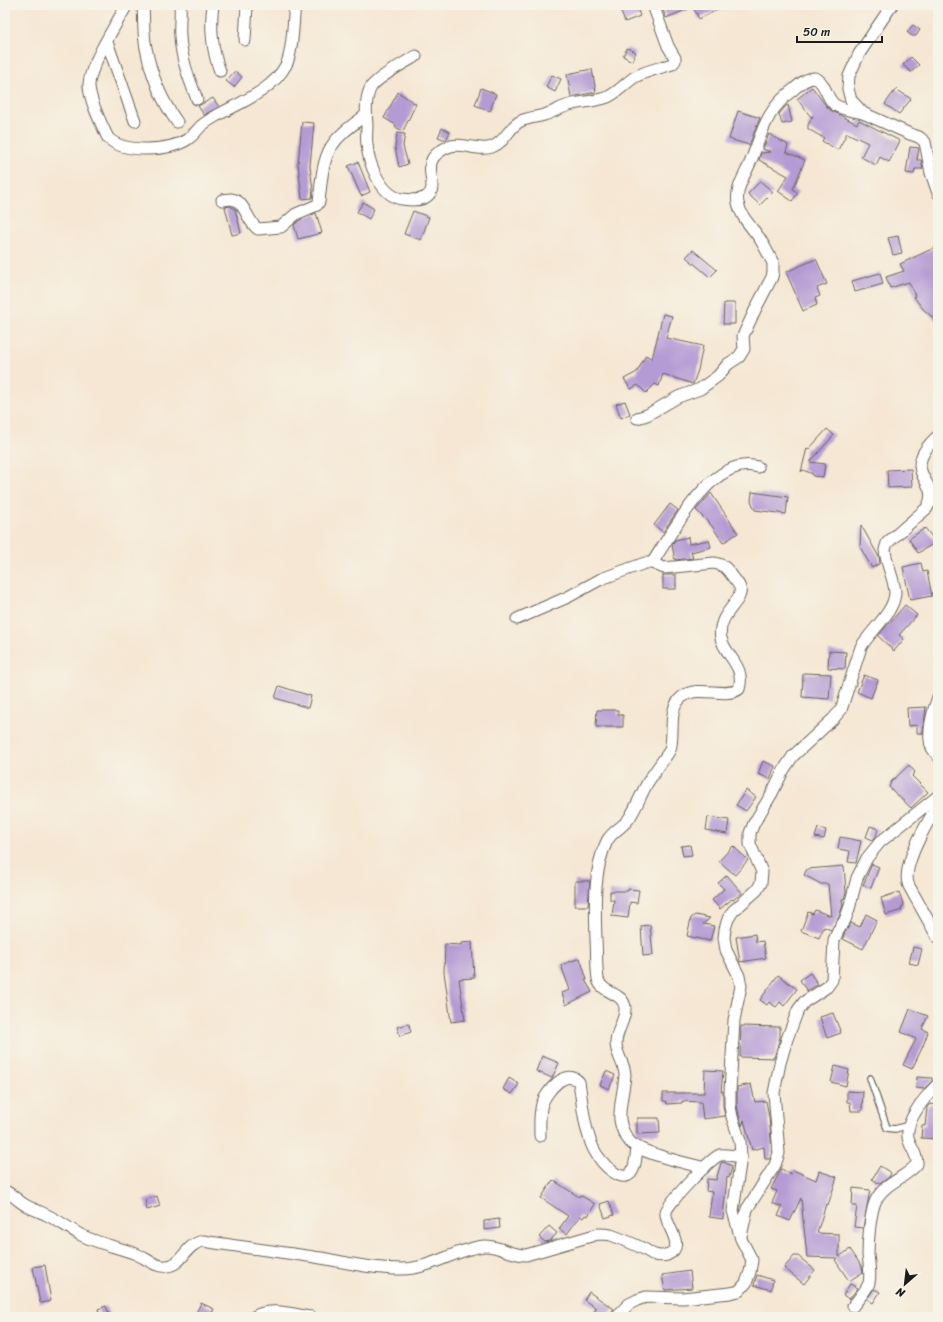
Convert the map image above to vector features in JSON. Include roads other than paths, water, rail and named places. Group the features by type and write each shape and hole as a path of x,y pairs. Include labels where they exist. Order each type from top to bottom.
{"street":[{"path":"127,5 94,65 89,84 90,92 98,116 108,138 117,145 128,147 164,148 179,144 188,139 208,122 265,89 278,75 289,58 295,5"},
{"path":"143,5 148,58 167,109 178,122"},
{"path":"180,5 180,38 188,75 197,99"},
{"path":"213,5 212,32 217,63 220,71"},
{"path":"244,40 247,5"},
{"path":"416,56 380,79 372,87 367,99 366,115 368,151 374,169 383,187 393,196 414,200 428,196 432,188 430,167 432,161 434,157 448,147 458,146 483,149 491,147 504,140 515,125 523,120 547,114 572,104 606,98 636,76 672,64 675,58 668,46 653,5"},
{"path":"863,113 851,100 848,89 849,76 859,54 892,5"},
{"path":"107,42 135,121"},
{"path":"637,418 647,415 681,396 700,389 718,376 728,364 740,357 744,349 743,336 772,278 774,267 760,239 743,216 738,204 738,193 763,126 772,110 785,96 800,84 806,80 815,78 820,81 834,104 841,108 863,113 919,137 925,142 931,173 938,193"},
{"path":"222,200 231,199 238,202 253,225 258,229 281,227 296,214 319,202 324,166 332,146 347,130 366,115"},
{"path":"616,1317 628,1304 646,1297 683,1298 730,1293 739,1291 746,1283 752,1260 741,1238 733,1211 741,1157 740,1141 730,1106 734,1020 741,986 739,976 726,950 724,938 728,919 733,911 757,890 761,883 762,872 750,844 750,832 754,823 793,756 841,710 861,647 866,638 894,602 895,591 885,550 887,543 926,508 933,504 930,501 931,492 920,467 921,460 925,452 938,436"},
{"path":"652,563 692,503 711,483 725,472 734,468 752,466 758,467"},
{"path":"517,619 568,597 601,578 652,563 664,568 714,563 722,564 726,567 740,588 740,594 737,601 725,615 722,622 721,638 724,646 737,665 740,686 739,689 733,692 691,692 680,699 675,706 673,714 672,744 670,750 648,783 630,818 612,834 607,841 599,869 596,896 599,984 602,988 617,996 624,1004 625,1013 618,1030 616,1043 617,1052 624,1067 625,1074 620,1109 620,1122 630,1142 637,1147 657,1155 704,1168"},
{"path":"938,697 933,711 930,732 932,748 938,756"},
{"path":"741,1238 747,1209 775,1165 779,1153 774,1093 780,1063 798,1010 804,1002 827,987 832,980 834,940 845,920 857,878 867,858 880,842 938,796"},
{"path":"938,805 924,828 908,867 906,877 909,886 938,938"},
{"path":"540,1136 540,1113 542,1102 548,1092 557,1083 566,1078 572,1077 579,1082 584,1119 594,1149 600,1160 616,1173 622,1176 627,1175 631,1173 633,1168 637,1147"},
{"path":"853,1306 868,1286 870,1280 870,1227 876,1199 883,1190 917,1164 918,1160 908,1139 909,1125 918,1108 938,1084"},
{"path":"5,1191 12,1194 22,1204 66,1225 81,1235 102,1244 134,1253 160,1266 175,1264 181,1259 190,1246 203,1241 366,1266 403,1269 421,1267 485,1246 518,1255 526,1255 598,1234 608,1234 629,1242 656,1256 666,1256 672,1252 676,1245 676,1239 665,1218 666,1210 670,1203 704,1168 721,1155 741,1157"},
{"path":"254,1317 267,1312 280,1312 312,1317"}],"lane":[{"path":"870,1078 887,1128 895,1129 909,1125"}]}
